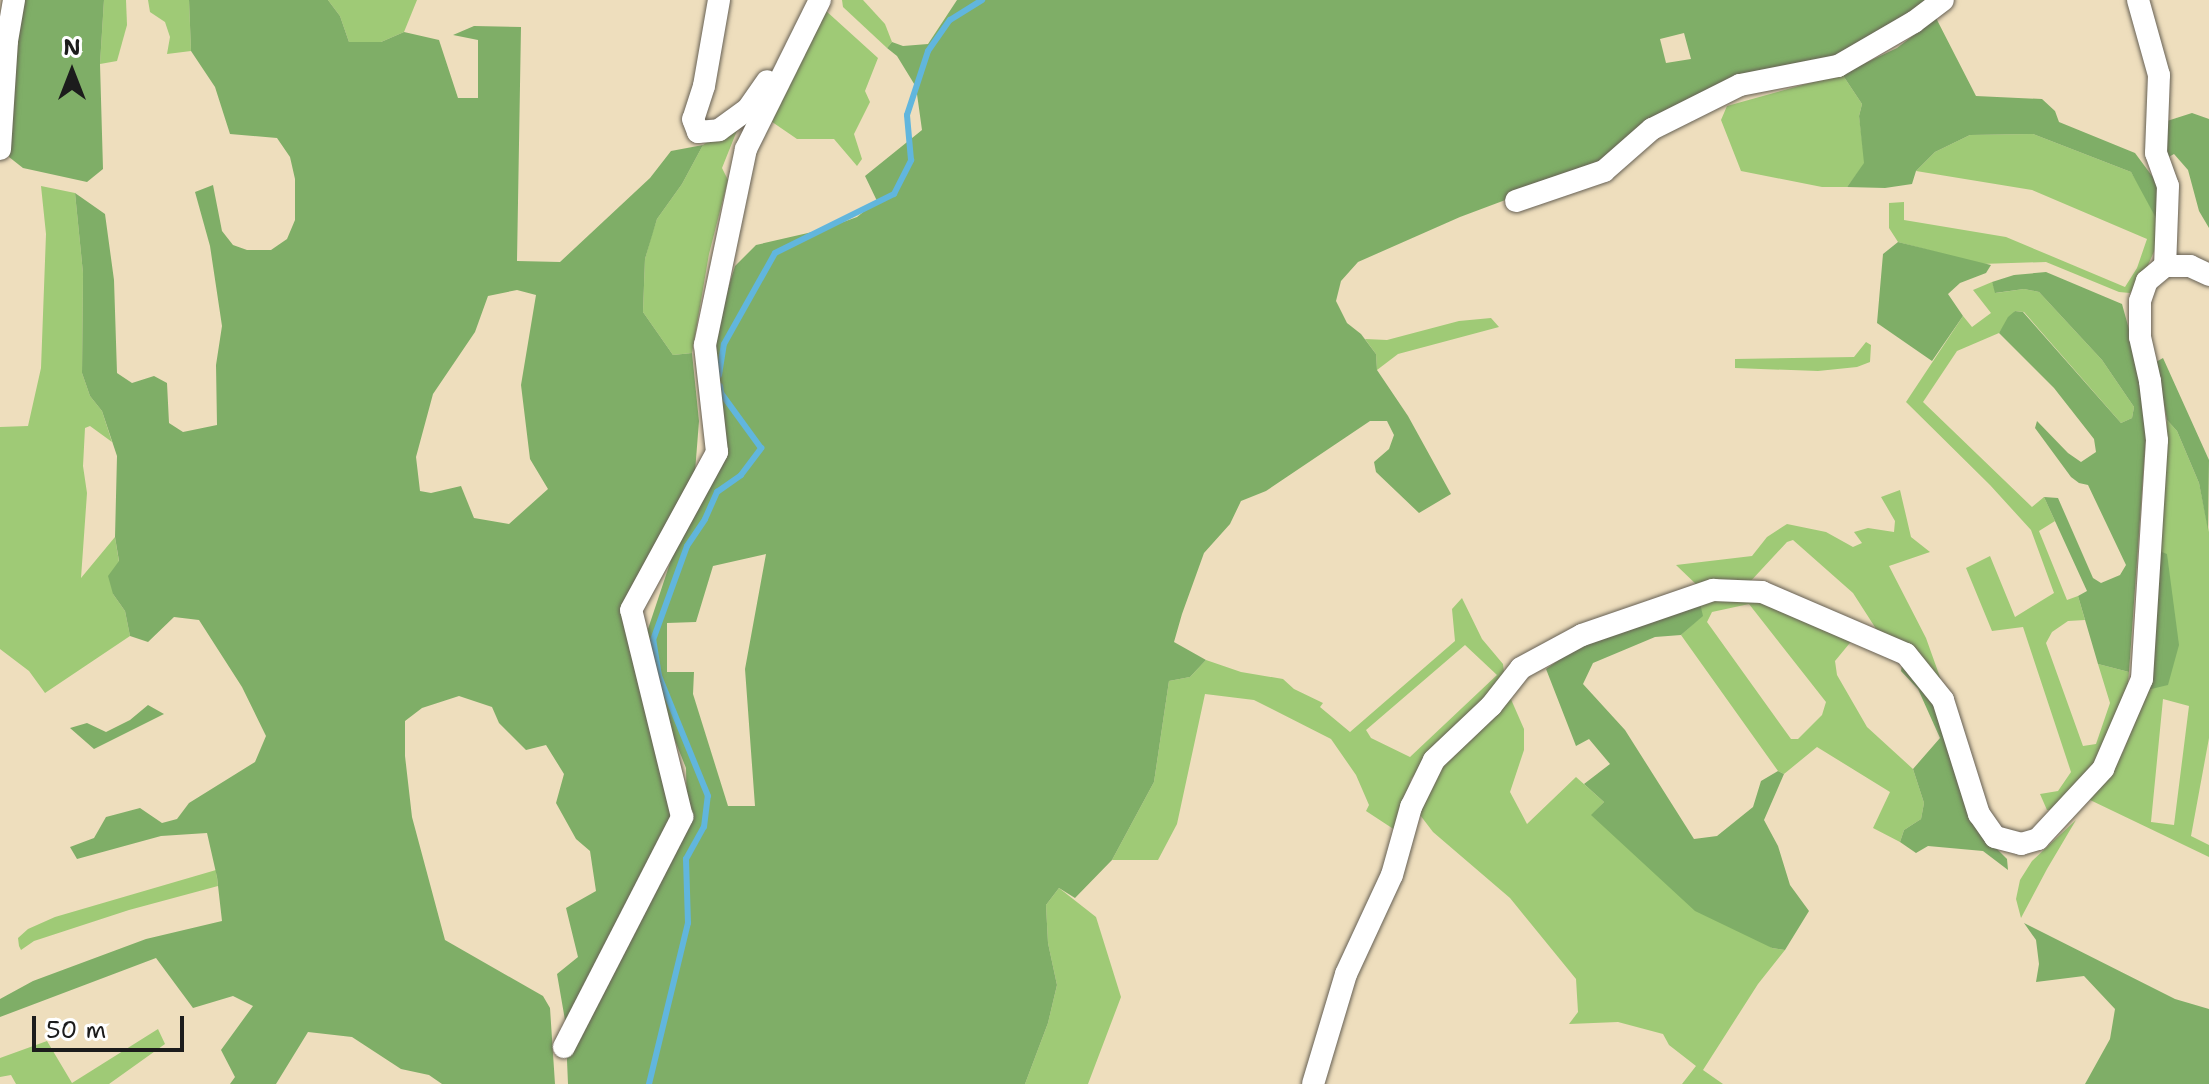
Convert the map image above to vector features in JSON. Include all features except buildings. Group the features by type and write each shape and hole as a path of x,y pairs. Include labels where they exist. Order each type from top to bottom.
{"street":[{"path":"0,149 7,41 14,0"},
{"path":"719,0 704,86 693,119 698,132 719,130 747,110 803,19 819,0"},
{"path":"564,1047 682,817 631,610 717,452 705,345 746,149 819,0"},
{"path":"1516,201 1604,171 1652,129 1740,85 1838,66 1914,22 1943,0"},
{"path":"2138,0 2159,75 2156,153 2168,186 2165,266"},
{"path":"1313,1084 1346,974 1392,875 1411,807 1434,760 1491,706 1521,668 1582,635 1713,590 1762,592 1906,654 1943,700 1979,814 1995,837 2021,844 2038,839 2103,769 2142,679 2157,440 2150,381 2140,337 2140,301 2147,281 2165,266 2190,266 2209,275"}],"green space":[{"path":"24,0 104,0 100,64 103,169 87,182 23,168 9,157"},
{"path":"104,0 126,0 127,25 117,61 100,64"},
{"path":"148,0 189,0 191,51 167,54 170,37 165,22 150,12"},
{"path":"189,0 328,0 340,16 349,42 381,42 404,32 439,40 458,98 478,98 478,40 453,35 474,26 521,27 517,261 560,262 650,178 671,151 703,145 682,184 657,219 645,259 643,312 673,355 692,353 699,421 695,472 633,627 629,649 673,777 671,830 577,1015 565,1020 557,974 578,957 566,908 596,891 590,851 576,839 556,803 564,774 546,745 526,750 499,723 492,707 459,696 422,708 405,721 405,756 412,817 445,940 543,996 550,1008 555,1084 442,1084 429,1075 401,1069 352,1037 308,1032 276,1084 230,1084 235,1077 221,1050 253,1006 233,996 193,1008 156,958 0,1017 0,999 33,981 146,939 222,921 217,877 207,833 161,836 77,859 70,847 94,838 106,817 140,808 162,823 177,819 189,803 255,762 266,736 242,687 199,620 174,617 148,642 130,636 125,611 113,594 108,576 119,561 115,537 117,456 102,411 90,396 82,373 83,273 75,193 105,214 114,280 117,373 132,383 154,376 167,383 169,423 183,432 217,425 216,365 222,326 210,246 195,192 213,185 222,231 233,245 247,250 271,250 287,239 295,220 295,179 290,157 277,138 230,134 215,87 191,51","holes":["517,290 536,295 521,385 530,459 548,489 509,524 474,518 461,486 431,493 420,491 416,457 433,394 475,332 488,296"]},
{"path":"328,0 417,0 404,32 381,42 349,42 340,16"},
{"path":"842,0 863,0 885,24 892,42 887,48 843,7"},
{"path":"957,0 1926,0 1867,51 1728,92 1638,150 1460,217 1358,262 1341,281 1336,301 1347,323 1361,334 1376,354 1377,370 1408,416 1451,494 1419,513 1376,472 1374,462 1389,449 1394,435 1387,421 1370,421 1266,491 1241,501 1230,524 1204,553 1182,614 1174,642 1206,660 1190,677 1169,681 1154,782 1112,860 1075,898 1059,888 1046,905 1048,943 1057,985 1048,1023 1025,1084 568,1084 566,1037 687,815 686,768 654,688 647,632 685,518 704,485 712,340 735,266 756,245 821,230 857,217 877,201 865,176 922,130 916,87 897,56 887,48 892,42 903,46 928,44","holes":["1684,33 1691,59 1666,63 1660,39","766,554 745,669 755,806 728,806 693,694 694,672 667,672 667,623 696,622 713,566"]},
{"path":"825,10 878,58 865,91 870,102 854,134 862,159 857,166 834,139 797,139 762,115"},
{"path":"1936,18 1976,96 2042,99 2055,111 2059,122 2135,153 2158,184 2163,231 2131,172 2033,134 1970,135 1935,152 1916,171 1912,184 1885,188 1847,187 1864,163 1859,116 1862,104 1842,74 1897,48"},
{"path":"1842,74 1862,104 1859,116 1865,163 1847,187 1822,187 1741,171 1721,120 1727,106"},
{"path":"2192,113 2209,119 2209,228 2199,211 2188,170 2174,154 2165,159 2167,121"},
{"path":"742,118 722,168 728,180 709,254 692,353 673,355 643,312 645,259 652,234 657,219 682,184 703,145"},
{"path":"2033,134 2131,172 2142,190 2163,231 2145,272 2130,293 2119,292 2046,262 1981,264 1898,242 1889,228 1889,203 1904,202 1904,220 2006,237 2125,287 2137,268 2147,239 2032,190 1916,171 1935,152 1970,135"},
{"path":"41,186 75,193 83,273 82,373 90,396 102,411 112,442 90,426 85,428 83,466 87,493 81,578 115,537 119,562 113,594 125,611 130,636 45,693 29,671 0,649 0,427 28,426 41,368 46,234"},
{"path":"1898,242 1991,265 1986,273 1960,283 1948,294 1963,316 1932,361 1877,323 1883,254"},
{"path":"2046,272 2122,304 2137,358 2146,435 2129,672 2098,664 2078,596 2087,591 2044,497 2058,498 2093,578 2101,583 2120,575 2126,565 2088,485 2071,477 2035,428 2037,421 2081,462 2096,452 2094,439 2054,388 1999,333 2008,317 2015,311 2023,312 2121,423 2132,418 2134,407 2102,360 2039,292 2024,289 1995,293 1992,282 2014,275"},
{"path":"1992,282 1996,293 2024,289 2039,292 2102,360 2134,407 2132,418 2121,423 2024,312 2015,311 1999,333 1957,351 1923,402 2032,507 2044,497 2055,521 2039,531 2067,600 2078,596 2085,620 2068,621 2052,632 2046,643 2083,746 2096,744 2110,703 2098,664 2129,672 2127,695 2104,749 2083,780 2054,810 2047,810 2040,794 2058,791 2071,772 2023,627 1992,631 1966,568 1990,556 2015,617 2054,593 2031,530 1906,402 1963,316 1972,327 1991,313 1973,290"},
{"path":"1491,318 1499,327 1398,354 1377,370 1376,354 1365,339 1387,340 1459,321"},
{"path":"1866,342 1871,345 1870,362 1857,367 1818,371 1735,368 1735,359 1854,357"},
{"path":"2163,358 2209,460 2208,530 2199,483 2177,431 2167,420 2156,362"},
{"path":"2167,420 2177,431 2199,483 2209,532 2209,738 2191,836 2209,845 2209,857 2088,799 2123,752 2147,690","holes":["2163,699 2189,706 2174,825 2151,822"]},
{"path":"1900,490 1911,537 1930,552 1889,566 1926,638 1941,680 1880,635 1853,593 1793,540 1787,542 1748,584 1700,588 1676,565 1752,556 1767,537 1787,524 1826,532 1853,547 1862,543 1854,532 1868,528 1894,532 1895,521 1881,497"},
{"path":"2159,551 2167,554 2179,645 2168,685 2147,690"},
{"path":"1462,598 1482,639 1503,664 1504,672 1499,682 1411,779 1398,832 1366,811 1369,805 1356,775 1331,739 1254,700 1205,694 1177,824 1158,860 1112,860 1154,782 1169,681 1190,677 1206,660 1241,672 1283,679 1294,689 1323,703 1320,707 1350,732 1455,641 1452,609","holes":["1465,645 1497,675 1410,757 1371,738 1366,730"]},
{"path":"1708,598 1761,599 1854,638 1835,661 1837,675 1867,727 1913,769 1924,803 1921,819 1904,830 1900,842 1873,828 1890,792 1817,747 1784,774 1778,771 1681,635 1702,616 1700,603","holes":["1749,604 1826,702 1822,715 1798,739 1791,739 1707,622 1712,612"]},
{"path":"1700,603 1703,616 1681,635 1655,637 1593,663 1583,684 1625,730 1694,839 1717,836 1753,807 1761,781 1778,771 1784,774 1764,820 1778,846 1790,885 1809,911 1785,950 1772,948 1695,911 1591,815 1604,802 1584,784 1610,764 1589,739 1576,746 1546,669 1589,639"},
{"path":"1903,660 1930,689 1975,827 2007,859 2008,870 1983,851 1928,846 1916,853 1900,842 1904,830 1921,819 1924,803 1913,769 1940,738 1918,689 1901,671"},
{"path":"1510,697 1524,729 1524,750 1510,792 1527,824 1576,777 1604,802 1592,815 1772,948 1785,950 1758,984 1703,1070 1723,1084 1682,1084 1696,1066 1669,1045 1663,1034 1618,1022 1569,1024 1578,1012 1576,979 1510,898 1433,832 1417,811 1437,771"},
{"path":"148,705 164,714 94,749 70,728 87,723 106,732 130,720"},
{"path":"2076,820 2021,918 2016,899 2020,880 2032,861"},
{"path":"216,870 218,886 129,910 34,941 21,950 19,946 18,938 28,929 55,917"},
{"path":"1059,888 1096,917 1121,997 1088,1084 1025,1084 1048,1023 1057,985 1048,943 1046,905"},
{"path":"2024,923 2175,999 2209,1009 2209,1084 2085,1084 2110,1039 2115,1009 2084,976 2036,982 2039,964 2036,940"},
{"path":"158,1029 165,1044 109,1084 16,1084 11,1075 0,1077 0,1058 47,1041 72,1083"}],"waterway":[{"path":"719,375 724,344 775,253 894,194 911,160 907,115 928,51 950,20 982,0"},
{"path":"649,1084 688,923 686,859 704,827 708,796 659,676 653,640 687,546 705,519 717,492 741,475 761,448 721,393 720,386"}]}
